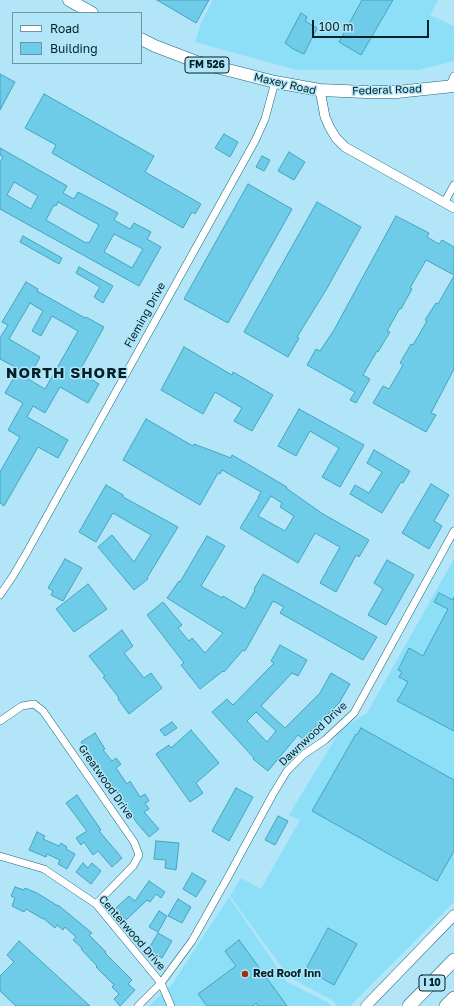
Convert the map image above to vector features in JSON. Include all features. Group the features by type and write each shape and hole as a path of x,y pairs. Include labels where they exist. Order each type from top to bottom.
{"highway":[{"name":"I 10","path":"409,1006 454,960"},
{"name":"I 10","path":"446,1006 454,998"}],"main road":[{"path":"69,0 90,12"},
{"name":"Maxey Road","path":"142,40 197,62 275,82 320,90"},
{"name":"Federal Road","path":"320,90 396,92 452,83"},
{"path":"366,1006 454,915"}],"street":[{"name":"Fleming Drive","path":"0,595 27,552 255,141 265,119 275,82"},
{"name":"Maxey Road","path":"320,90 325,117 336,138 345,147 454,208"},
{"path":"444,203 454,185"},
{"name":"Dawnwood Drive","path":"138,1006 161,983 192,941 287,771 303,755 325,740 354,713 454,531"},
{"name":"Greatwood Drive","path":"0,721 22,706 34,704 43,711 134,842 139,855 133,866 96,904"},
{"name":"Centerwood Drive","path":"0,856 44,869 96,904 161,983 171,1006"}],"shaded area":[{"path":"213,0 438,0 430,15 454,26 454,61 418,70 297,70 195,42 201,23"},
{"path":"454,559 454,902 350,1006 337,1006 333,1001 288,976 230,896 241,878 261,889 300,820 289,815 341,729 367,713"},
{"path":"229,897 287,982 329,1003 331,1006 149,1006 173,983"}],"building":[{"path":"157,0 209,0 196,23"},
{"path":"362,0 393,0 361,55 339,42"},
{"path":"301,13 307,17 305,21 317,28 304,54 285,43"},
{"path":"0,74 15,82 0,110"},
{"path":"44,94 154,156 145,172 201,204 195,214 192,212 183,228 52,153 56,145 25,128"},
{"path":"224,134 238,142 230,157 215,148"},
{"path":"0,148 67,186 63,193 74,199 78,192 118,213 114,220 130,229 134,223 151,232 147,239 161,247 139,286 0,209 0,162 3,157 0,155","holes":["14,182 38,196 31,209 7,195","58,202 99,225 89,243 86,243 46,220 54,205 56,206","114,234 143,249 132,268 104,252"]},
{"path":"289,152 305,162 294,180 278,171"},
{"path":"262,156 270,160 264,171 256,167"},
{"path":"248,184 292,209 228,323 184,299"},
{"path":"317,202 361,227 326,290 297,337 299,338 288,357 244,332"},
{"path":"396,216 429,233 427,237 439,244 442,240 454,247 454,275 426,260 410,288 412,289 387,331 390,332 363,375 370,379 356,403 350,400 355,392 307,365 316,349 320,351 334,330"},
{"path":"23,236 62,258 59,264 20,242"},
{"path":"79,267 113,286 103,303 94,297 100,287 76,273"},
{"path":"454,276 454,369 431,413 436,415 426,432 373,403 383,386 389,389 403,365 400,363 411,344 413,345 427,321 425,320 436,303 438,304"},
{"path":"26,282 38,289 37,291 104,327 79,372 99,384 88,403 60,387 45,413 33,406 27,417 68,440 58,458 38,447 4,506 0,503 0,472 20,437 8,430 23,403 5,393 19,369 0,359 0,338 8,325 2,322","holes":["30,303 43,311 32,331 41,336 52,316 78,331 45,389 28,379 40,357 9,339"]},
{"path":"184,347 232,375 233,372 273,395 252,431 234,421 242,408 215,392 203,414 161,390"},
{"path":"299,409 364,445 340,487 322,477 339,448 310,431 296,456 278,446"},
{"path":"146,419 193,446 194,444 231,458 232,455 287,487 286,488 323,514 369,540 359,557 356,555 336,592 320,583 340,547 315,533 298,563 240,528 261,492 222,470 220,474 218,473 200,505 123,460","holes":["271,496 282,503 280,507 294,516 285,531 258,516"]},
{"path":"374,450 410,471 403,483 401,482 382,513 350,494 355,485 369,493 382,472 367,463"},
{"path":"431,484 449,495 434,521 442,526 429,549 402,533"},
{"path":"106,485 123,495 123,497 178,527 147,578 148,579 134,590 98,547 112,535 134,562 151,535 113,513 96,542 79,532"},
{"path":"207,536 225,546 201,586 222,598 223,596 245,609 263,574 377,637 363,660 280,613 284,607 273,601 245,651 243,650 224,672 223,671 200,689 181,665 184,663 147,615 163,602 182,625 178,628 189,641 192,638 205,653 223,633 167,598 179,581 180,582"},
{"path":"65,559 82,568 63,601 51,595 53,591 48,588"},
{"path":"387,560 414,575 386,625 368,615 383,589 374,583"},
{"path":"88,584 107,609 74,632 56,609"},
{"path":"439,593 453,600 454,597 454,731 397,701 408,682 399,677 402,672 398,670 409,648 423,656 448,609 434,602"},
{"path":"122,630 133,646 124,653 144,678 151,673 162,688 129,714 103,677 105,676 89,656"},
{"path":"280,645 307,660 298,676 292,673 261,706 285,728 320,693 331,673 350,684 339,703 303,739 298,735 268,771 253,759 254,758 212,712 227,699 233,705 274,663 271,661","holes":["256,712 276,731 267,742 247,721"]},
{"path":"172,722 177,728 165,736 160,730"},
{"path":"361,728 454,780 454,851 437,881 312,811 356,734 357,735"},
{"path":"191,730 219,763 196,783 203,793 190,802 156,754 169,745 171,748"},
{"path":"95,733 105,749 103,750 112,761 116,758 121,764 116,768 127,784 130,781 140,797 145,794 149,801 145,803 149,809 144,812 159,829 149,837 137,823 111,782 94,762 81,742"},
{"path":"236,788 253,797 229,841 212,831"},
{"path":"77,795 101,830 99,831 122,858 112,867 98,851 93,855 84,842 81,845 76,838 87,831 66,803"},
{"path":"278,816 288,821 275,845 265,840"},
{"path":"37,832 45,836 43,839 59,846 61,843 67,847 66,849 75,854 67,869 58,864 60,860 47,854 46,857 29,850"},
{"path":"156,841 179,843 176,870 165,868 166,860 154,859"},
{"path":"83,863 88,868 92,863 101,871 91,884 76,872"},
{"path":"192,873 206,881 196,897 183,889"},
{"path":"149,881 165,892 161,898 156,894 150,902 147,900 126,920 115,909 129,896 135,901"},
{"path":"15,887 24,890 25,888 37,893 58,905 92,933 89,935 132,980 128,984 135,990 120,1006 114,999 119,994 112,987 114,985 96,967 97,966 81,949 82,948 73,940 76,937 65,927 63,930 57,925 55,928 43,918 26,909 24,912 12,906 15,898 11,896"},
{"path":"178,899 191,907 182,923 168,916"},
{"path":"159,911 167,916 158,932 149,927"},
{"path":"328,928 357,944 334,985 306,969"},
{"path":"158,933 172,941 162,958 148,950"},
{"name":"Red Roof Inn","path":"239,940 287,1006 258,1006 256,1003 253,1006 207,1006 198,994 236,966 225,951"},
{"path":"19,941 90,1006 16,1006 0,991 0,976 14,962 7,955"}],"place":[{"name":"Red Roof Inn","path":"245,974"}],"district":[{"name":"NORTH SHORE","path":"67,373"}]}
